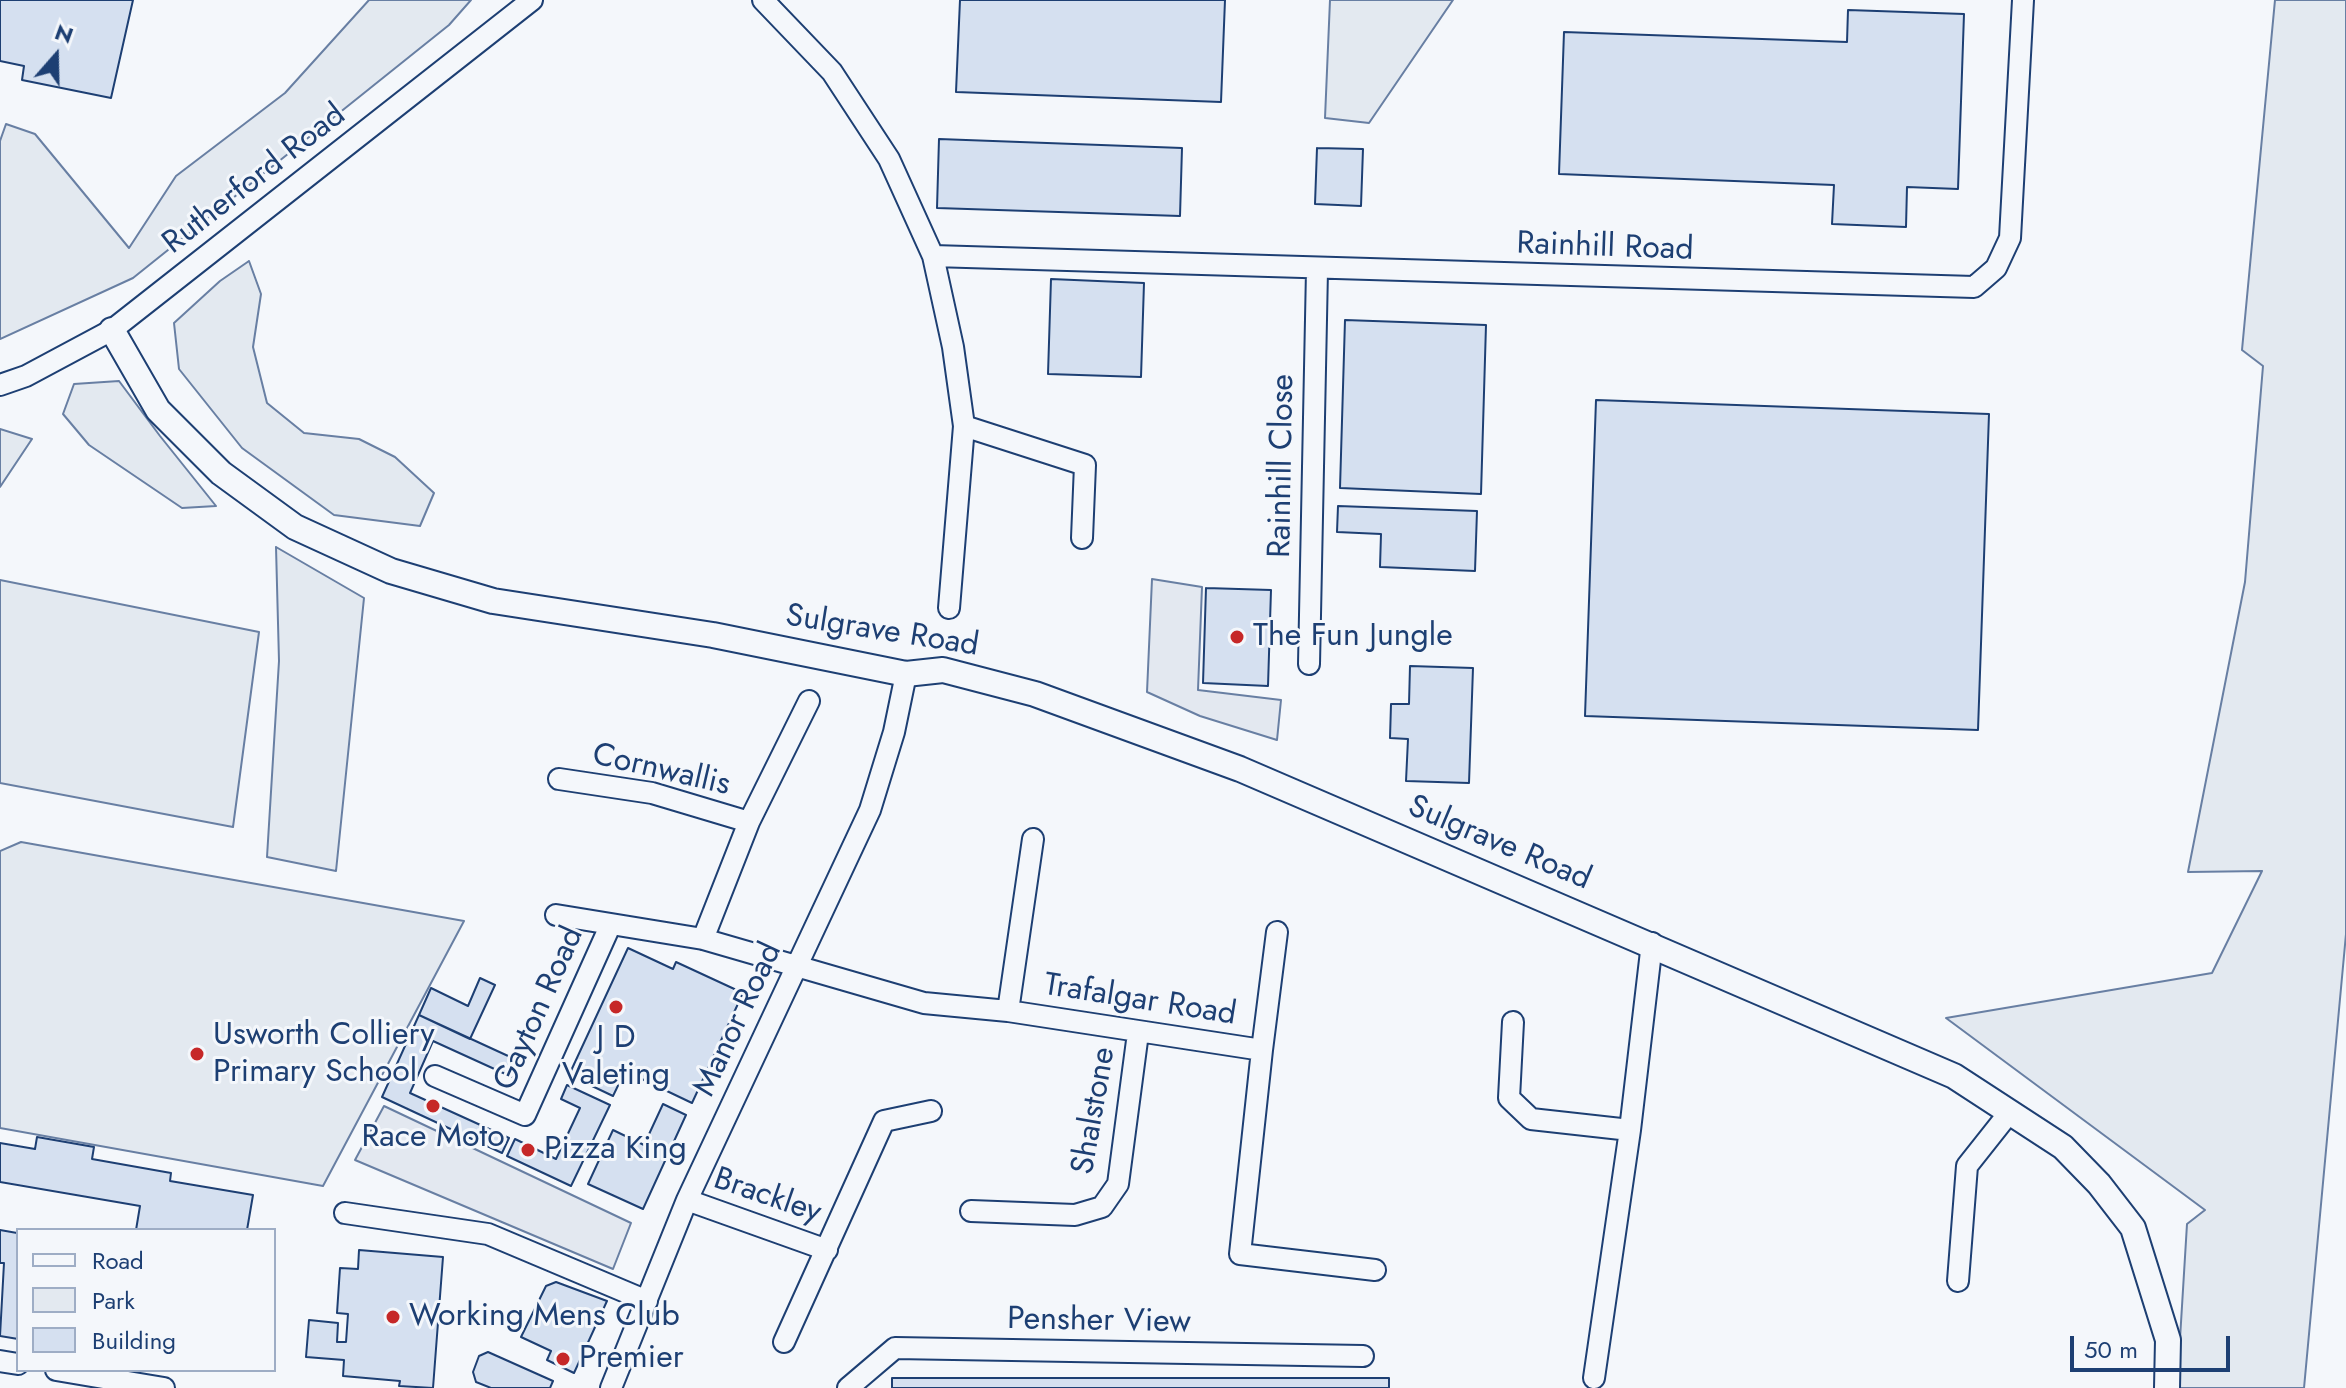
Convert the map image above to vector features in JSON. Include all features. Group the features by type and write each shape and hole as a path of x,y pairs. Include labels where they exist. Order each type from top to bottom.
{"street":[{"name":"Rutherford Road","path":"0,385 26,376 112,330 532,0"},
{"path":"763,0 832,72 889,159 933,256 953,347 964,426 949,608"},
{"name":"Rainhill Road","path":"933,256 1317,270 1974,287 1996,268 2010,238 2023,0"},
{"name":"Rainhill Close","path":"1309,664 1317,270"},
{"name":"Sulgrave Road","path":"112,330 158,410 221,473 295,527 391,571 493,601 713,635 906,674 943,670 1035,694 1240,769 1652,943 1954,1076 2063,1147 2099,1184 2133,1228 2168,1340 2167,1388"},
{"path":"964,426 1085,465 1082,538"},
{"name":"Manor Road","path":"611,1388 687,1200 870,810 894,732 906,674"},
{"name":"Cornwallis","path":"703,939 749,822 809,701"},
{"name":"Cornwallis","path":"559,779 652,793 749,822"},
{"name":"Trafalgar Road","path":"1008,1011 1033,839"},
{"name":"Gayton Road","path":"556,915 703,939 797,967"},
{"name":"Gayton Road","path":"435,1076 525,1115 610,926"},
{"name":"Trafalgar Road","path":"1277,932 1240,1254 1375,1270"},
{"path":"1594,1378 1630,1130 1652,943"},
{"name":"Trafalgar Road","path":"797,967 924,1003 1008,1011 1262,1050"},
{"path":"1513,1022 1509,1098 1531,1119 1630,1130"},
{"name":"Shalstone","path":"971,1211 1075,1215 1102,1207 1118,1184 1138,1033"},
{"name":"Brackley","path":"784,1342 884,1121 931,1111"},
{"path":"1958,1281 1967,1166 2009,1113"},
{"name":"Brackley","path":"687,1200 827,1250"},
{"path":"345,1213 488,1234 647,1301"},
{"name":"Pensher View","path":"848,1388 895,1348 1363,1356"},
{"path":"68,1372 164,1388"}],"green space":[{"path":"369,0 471,0 449,25 133,278 0,339 0,141 6,124 35,134 129,248 176,176 285,93"},
{"path":"1330,0 1453,0 1369,123 1325,118"},
{"path":"2275,0 2346,0 2346,934 2304,1388 2177,1388 2187,1224 2205,1210 1946,1018 2212,973 2262,871 2188,872 2245,582 2263,366 2242,350"},
{"path":"249,261 261,294 253,347 267,403 304,433 359,439 395,457 434,493 420,526 334,515 242,448 179,369 174,323 220,281"},
{"path":"119,381 216,506 182,508 89,445 63,414 74,384"},
{"path":"0,429 32,439 0,487"},
{"path":"276,547 364,598 336,871 267,857 279,661"},
{"path":"0,580 259,632 233,827 0,783"},
{"name":"Usworth Colliery Primary School","path":"21,842 464,921 323,1186 0,1128 0,851"}],"shaded area":[{"path":"1152,579 1202,587 1198,690 1281,700 1277,740 1200,716 1147,692"},
{"path":"384,1106 631,1223 613,1269 355,1160"}],"building":[{"path":"0,0 133,0 111,98 22,80 24,66 0,61"},
{"path":"960,0 1225,0 1221,102 956,92"},
{"path":"1848,10 1964,14 1958,189 1907,187 1906,227 1832,224 1834,185 1559,174 1564,32 1847,42"},
{"path":"939,139 1182,148 1180,216 937,208"},
{"path":"1317,148 1363,149 1361,206 1315,204"},
{"path":"1051,279 1144,283 1141,377 1048,374"},
{"path":"1345,320 1486,325 1481,494 1340,488"},
{"path":"1596,400 1989,414 1978,730 1585,716"},
{"path":"1338,506 1477,511 1475,571 1380,567 1381,534 1337,532"},
{"name":"The Fun Jungle","path":"1206,588 1271,590 1268,686 1203,683"},
{"path":"1410,666 1473,668 1469,783 1406,781 1408,739 1390,738 1391,704 1409,704"},
{"path":"628,948 673,969 676,962 743,993 692,1103 625,1071 613,1096 569,1075"},
{"path":"480,978 495,985 470,1039 419,1015 431,988 468,1006"},
{"path":"419,1015 519,1061 512,1077 433,1041 410,1093 509,1138 502,1153 382,1097"},
{"path":"567,1085 610,1105 571,1186 507,1156 515,1139 556,1159 580,1108 561,1099"},
{"path":"663,1104 686,1115 643,1209 588,1184 613,1130 644,1145"},
{"path":"37,1137 94,1147 92,1159 171,1173 170,1181 253,1195 247,1228 136,1228 140,1206 0,1182 0,1143 35,1149"},
{"path":"0,1230 16,1233 16,1339 0,1336 4,1263 0,1263"},
{"name":"Working Mens Club","path":"359,1250 443,1257 433,1388 399,1386 400,1381 343,1376 344,1360 306,1357 309,1320 338,1323 337,1342 346,1342 348,1314 337,1313 340,1268 358,1269"},
{"path":"556,1282 607,1301 574,1373 547,1360 551,1351 521,1337 546,1286"},
{"path":"488,1352 553,1381 550,1388 491,1388 476,1382 473,1372 479,1356"},
{"path":"892,1378 1389,1378 1389,1388 892,1388"}],"place":[{"name":"The Fun Jungle","path":"1237,637"},
{"name":"J D Valeting","path":"616,1007"},
{"name":"Usworth Colliery Primary School","path":"197,1054"},
{"name":"Race Moto","path":"433,1106"},
{"name":"Pizza King","path":"528,1150"},
{"name":"Working Mens Club","path":"393,1317"},
{"name":"Premier","path":"563,1359"}]}
